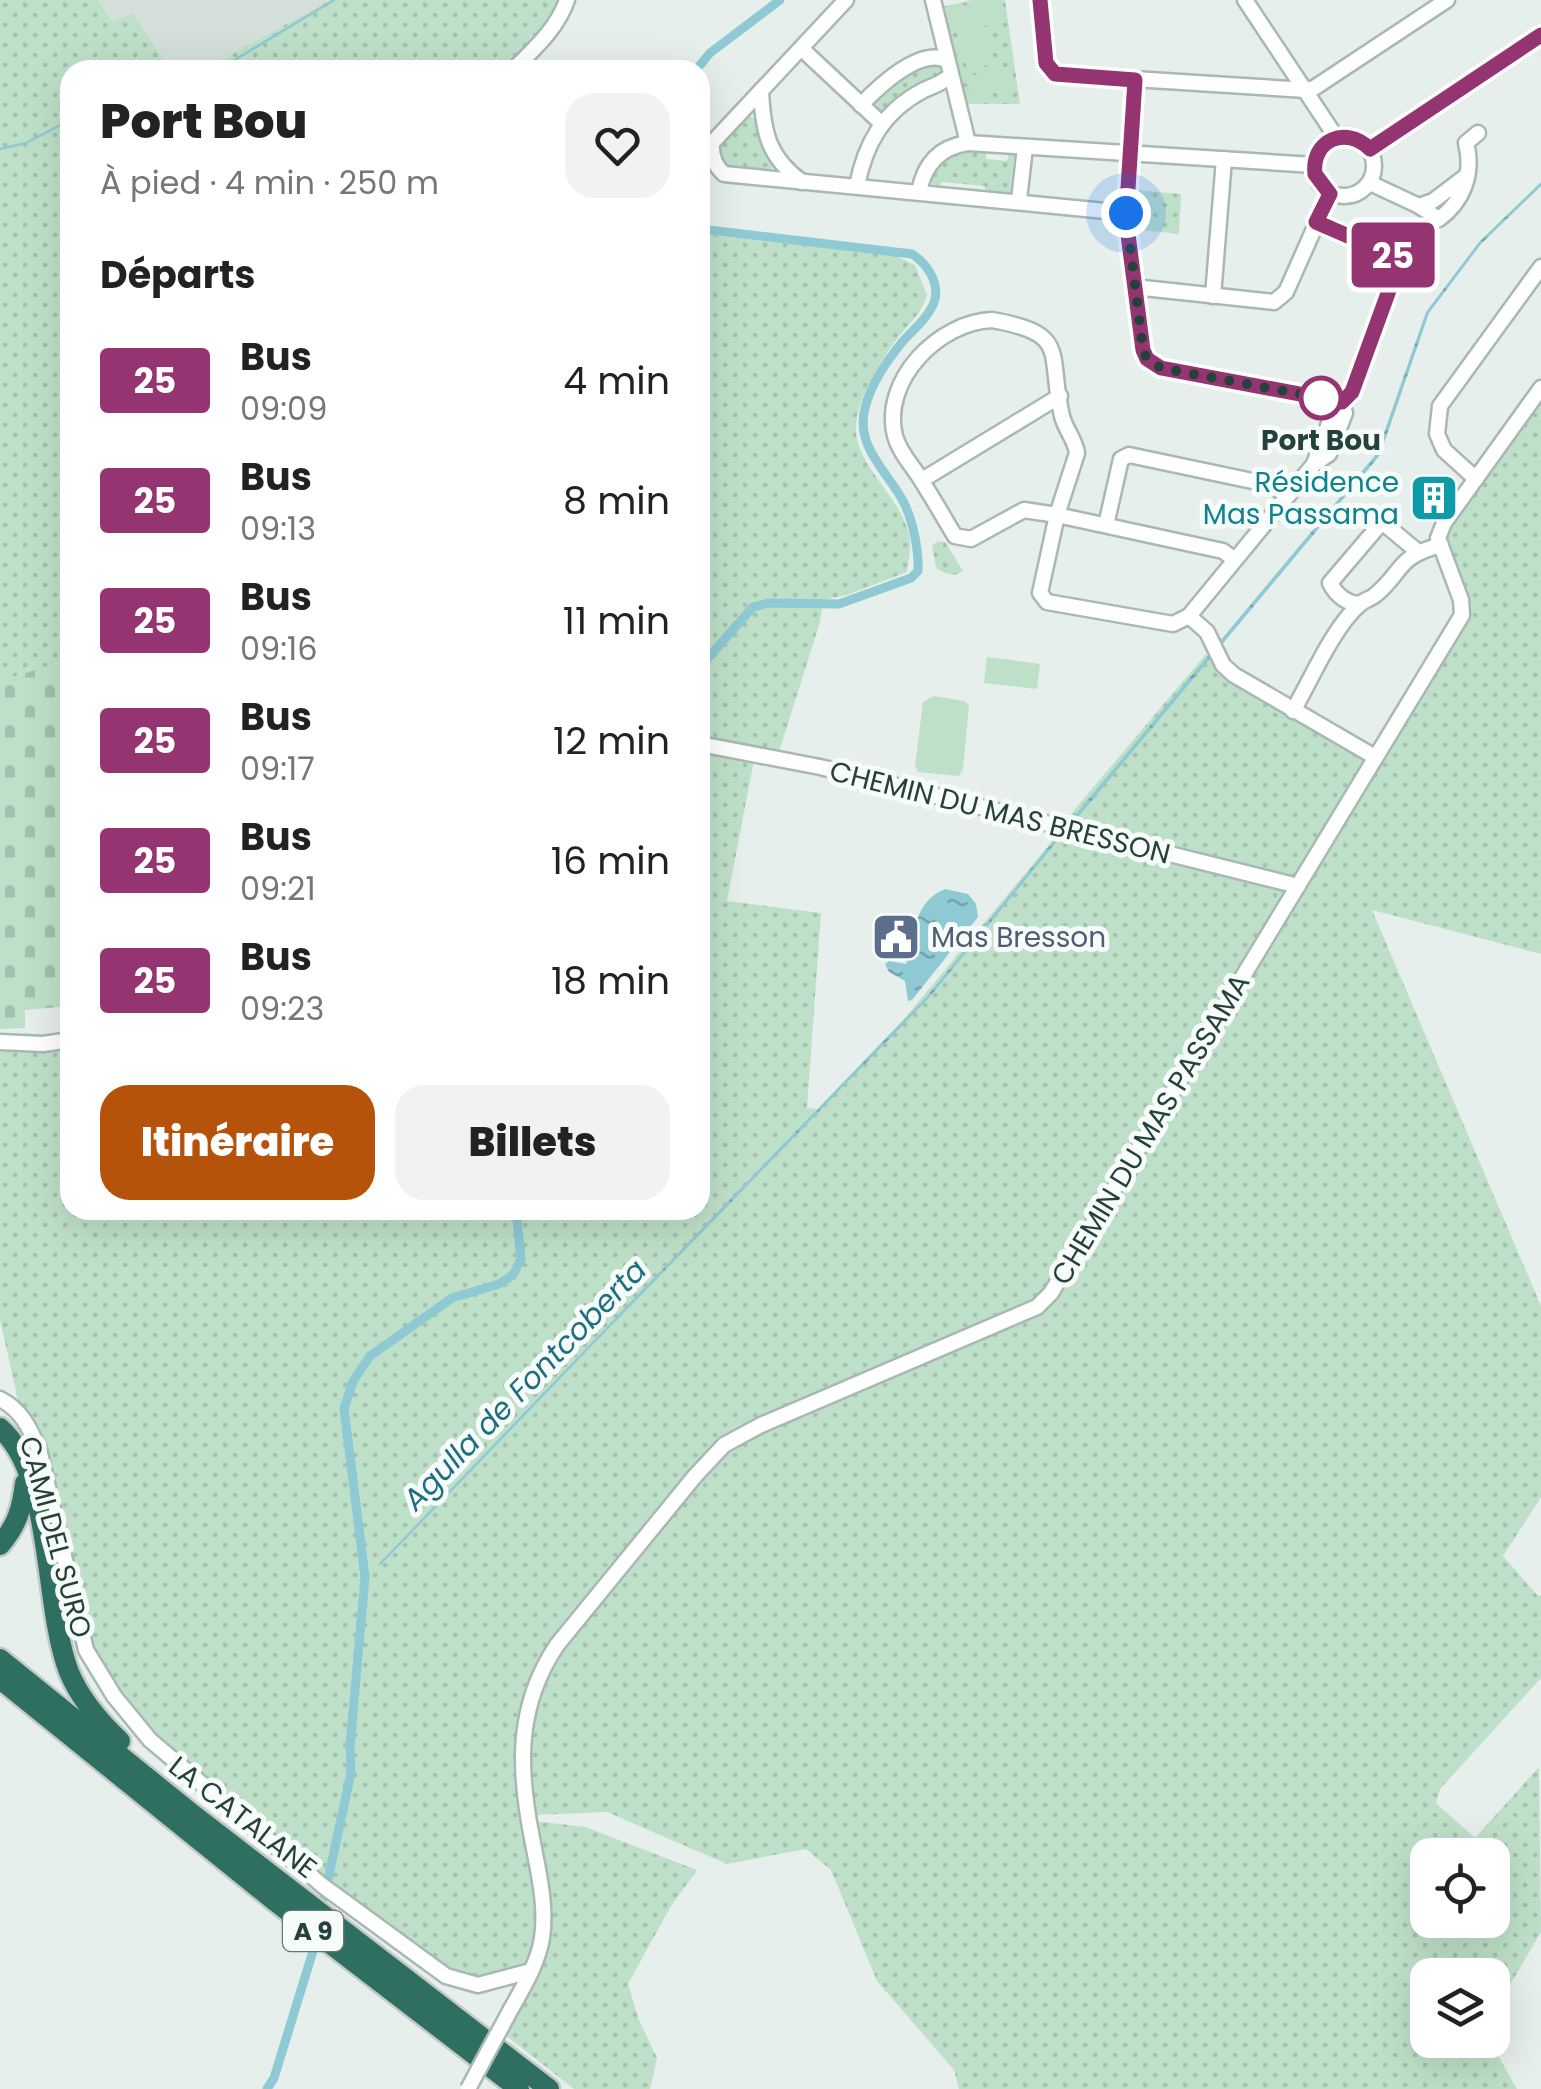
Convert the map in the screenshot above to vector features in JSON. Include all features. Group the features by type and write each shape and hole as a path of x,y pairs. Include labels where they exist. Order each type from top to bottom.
{"highway":[{"path":"0,1428 31,1475 54,1611 70,1674 96,1716 172,1785 191,1813"},
{"path":"0,1545 14,1528 22,1509 24,1483 19,1452"},
{"name":"LA CATALANE","path":"0,1659 191,1813 549,2089"},
{"name":"LA CATALANE","path":"0,1679 109,1770 519,2089"},
{"path":"0,1697 78,1756 109,1770"}],"street":[{"path":"522,60 550,31 567,0"},
{"path":"846,0 712,143 718,169 731,177 1019,200 1126,213"},
{"path":"932,0 968,144"},
{"path":"1040,0 1046,63 1055,74 1306,90 1447,0"},
{"path":"1245,0 1336,137"},
{"path":"1370,149 1541,34"},
{"path":"802,49 881,123"},
{"path":"861,105 910,66 932,56 946,60"},
{"path":"857,186 866,150 881,123 896,108 950,76"},
{"path":"1135,80 1126,213 1143,350 1152,364 1342,402"},
{"path":"761,91 764,126 772,150 784,168 802,182"},
{"path":"1370,182 1419,206 1466,176 1470,166 1466,142 1478,132"},
{"path":"1336,137 1355,138 1370,149 1374,164 1370,182 1350,196 1330,194 1319,182 1314,165 1320,148 1336,137"},
{"path":"919,192 922,174 931,161 944,150 968,144 1314,165"},
{"path":"1019,200 1025,147"},
{"path":"1213,296 1224,159"},
{"path":"1134,288 1267,302 1279,298 1286,292 1330,194"},
{"path":"1316,222 1394,256 1399,263 1352,392 1342,402"},
{"path":"1476,479 1444,450 1437,434 1440,406 1541,267"},
{"path":"1235,560 1223,552 1106,525 1056,515 1024,510 963,540 955,536 900,449 893,422 906,377 940,336 956,327 977,321 1034,329 1044,336 1053,352 1062,418 1077,452 1056,515 1042,598 1173,624 1189,616 1235,560 1287,495 1314,464 1330,454 1345,413 1342,402"},
{"path":"1293,711 1340,629 1360,604 1375,596 1401,563 1417,552 1441,545 1438,538 1444,524 1541,388"},
{"path":"922,480 1060,396"},
{"path":"1106,525 1120,459 1129,455 1271,485 1287,495"},
{"path":"1360,604 1342,598 1330,583 1382,522 1417,552"},
{"name":"CHEMIN DU MAS PASSAMA","path":"468,2089 531,1971 542,1940 543,1893 527,1815 522,1753 528,1698 556,1644 694,1476 724,1446 761,1425 1037,1306 1051,1293 1462,614 1462,600 1441,545"},
{"path":"1189,616 1207,632 1234,675 1375,757"},
{"name":"CHEMIN DU MAS BRESSON","path":"710,746 820,767 1298,886"},
{"path":"0,1042 60,1041"},
{"name":"CAMI DEL SURO","path":"0,1398 27,1424 39,1449 86,1650 114,1696 164,1753 327,1888 446,1976 478,1985 531,1971"}],"shaded area":[{"path":"98,0 330,0 221,60 164,60 132,13 113,24"}],"green space":[{"path":"0,0 98,0 113,23 132,13 164,60 60,60 60,662 0,681"},
{"path":"330,0 573,0 562,28 532,60 221,60"},
{"path":"972,0 1005,0 1020,104 966,104 942,7"},
{"path":"995,0 1001,22 984,26 992,64 967,70 949,9"},
{"path":"936,64 942,71 939,77 906,92 883,111 876,109 876,101 908,76"},
{"path":"1005,67 1010,88 974,98 969,76"},
{"path":"746,115 757,119 774,162 771,172 734,172 725,167 719,144"},
{"path":"986,152 986,159 1007,161 1009,153 1014,156 1010,193 985,192 985,186 941,182 940,188 932,184 932,175 949,159"},
{"path":"1134,190 1181,194 1179,234 1133,229"},
{"path":"710,235 894,255 915,265 927,295 876,370 864,395 856,430 864,457 907,526 907,572 823,600 820,622 778,755 710,740"},
{"path":"1541,394 1541,954 1372,910 1541,1306 1541,1497 1503,1556 1541,1595 1541,1678 1440,1789 1436,1803 1475,1838 1539,1767 1541,1932 1510,1985 1510,1958 1410,1958 1410,2058 1499,2058 1517,2089 959,2089 954,2070 877,1981 831,1870 806,1849 727,1864 607,1812 532,1815 527,1753 533,1699 560,1647 727,1449 1039,1311 1466,617 1446,532 1453,516"},
{"path":"945,542 963,571 953,574 936,568 932,545"},
{"path":"1206,654 1220,669 1368,758 1296,881 1064,822"},
{"path":"987,657 1040,664 1037,689 984,683"},
{"path":"60,662 60,1007 25,1010 25,1028 0,1029 0,681"},
{"path":"934,696 969,705 959,776 918,772 915,766 923,702"},
{"path":"710,753 754,760 727,901 821,913 807,1108 818,1109 904,1019 1058,834 1290,890 1047,1290 1034,1303 722,1442 553,1642 526,1689 519,1727 519,1757 538,1880 537,1940 527,1969 479,1981 447,1972 333,1886 153,1737 117,1694 90,1648 20,1409 0,1320 0,1046 60,1044 60,1220 710,1220"},
{"path":"533,1823 585,1827 697,1870 671,1906 628,1984 657,2058 650,2089 574,2089 504,2034 546,1940"}],"water":[{"path":"1541,182 1481,244 1429,313 1380,455 1069,828 1065,827 1377,453 1426,312 1479,242"},
{"path":"1067,829 929,998 617,1320 615,1318 927,996"},
{"path":"945,889 968,894 976,904 978,917 908,1001 905,981 889,972 885,964 906,964 921,911"}],"waterway":[{"path":"235,60 334,0"},
{"path":"704,60 780,0"},
{"path":"0,149 26,143 60,125"},
{"path":"710,230 912,254 930,273 936,292 930,311 875,381 863,422 869,447 907,510 918,571 911,578 839,604 768,603 753,607 710,656"},
{"path":"324,1898 351,1773 365,1577 344,1409 353,1381 370,1356 452,1298 499,1284 513,1275 521,1259 517,1220"},
{"name":"Agulla de Fontcoberta","path":"380,1564 618,1317"},
{"path":"267,2089 274,2078 313,1951"}],"bus line":[{"name":"25","path":"1040,0 1046,63 1055,74 1135,80 1126,219 1147,359 1161,368 1342,402 1352,392 1399,263 1394,256 1316,222 1330,194 1315,174 1320,148 1336,137 1346,136 1370,149 1541,35"}],"place":[{"name":"Port Bou","path":"1321,398"},
{"name":"Résidence Mas Passama","path":"1434,498"},
{"name":"Mas Bresson","path":"896,937"}],"route":[{"path":"1126,213 1143,350 1152,364 1321,398"}]}
